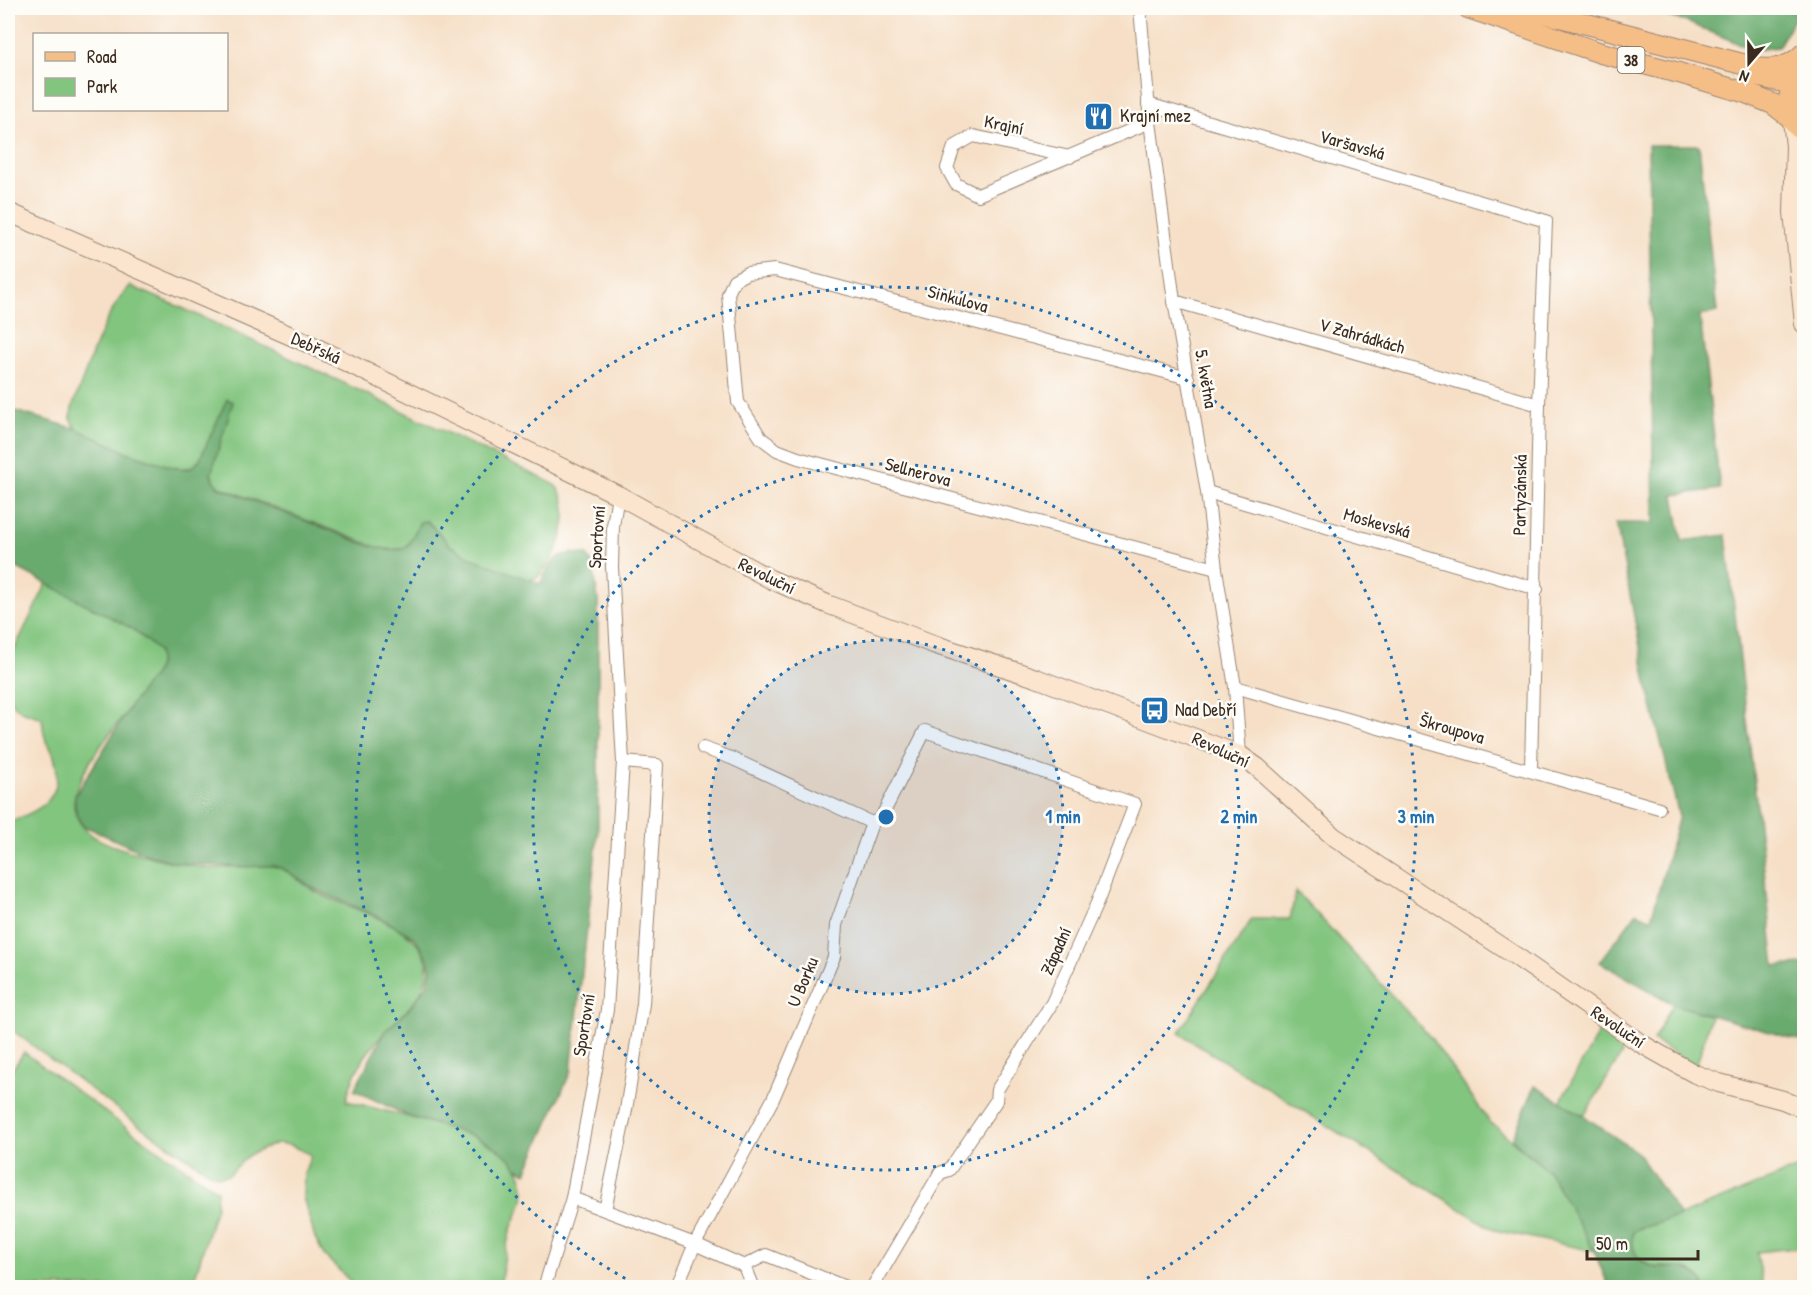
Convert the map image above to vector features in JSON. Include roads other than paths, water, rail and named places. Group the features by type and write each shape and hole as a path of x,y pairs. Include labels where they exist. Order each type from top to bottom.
{"main road":[{"name":"38","path":"1468,8 1601,52 1736,90 1773,104 1796,123"},
{"name":"38","path":"1525,8 1677,47 1770,81 1789,82 1804,77"},
{"path":"1677,47 1767,69 1787,65 1804,52"},
{"name":"38","path":"1796,123 1788,105 1789,96 1794,86 1804,77"},
{"path":"1796,123 1794,220 1804,324"},
{"path":"1794,191 1804,165"},
{"name":"Debřská","path":"8,212 307,343 618,495"},
{"name":"Revoluční","path":"618,495 761,574 828,604 933,644 1036,678 1240,755 1257,767 1333,836 1462,920 1640,1043 1695,1074 1719,1083 1783,1100 1804,1109"}],"street":[{"name":"5. května","path":"1140,8 1150,122 1174,301 1207,492 1216,569 1235,687 1240,755"},
{"name":"Varšavská","path":"1148,104 1546,221"},
{"name":"Krajní","path":"1070,157 973,136 954,147 947,168 956,184 978,195 1070,157 1150,122"},
{"name":"Partyzánská","path":"1532,770 1539,405 1546,221"},
{"name":"Sinkulova","path":"728,294 734,280 747,273 775,270 1188,378"},
{"name":"Sellnerova","path":"728,294 738,402 761,438 777,450 798,458 1216,569"},
{"name":"V Zahrádkách","path":"1174,301 1539,405"},
{"name":"Moskevská","path":"1207,492 1537,589"},
{"name":"Sportovní","path":"544,1287 572,1198 607,1010 623,762 612,567 613,526 618,495"},
{"name":"Škroupova","path":"1235,687 1659,808"},
{"name":"U Borku","path":"675,1287 695,1244 773,1099 834,957 836,925 872,823 881,818 925,731"},
{"name":"Západní","path":"872,1287 940,1173 949,1170 996,1101 997,1090 1052,1003 1097,903 1135,804 925,731"},
{"path":"703,748 731,758 872,823"},
{"path":"605,1210 626,1110 643,1004 657,765 623,762"},
{"path":"572,1198 695,1244 744,1266 753,1287"},
{"path":"744,1266 766,1255 848,1287"}],"place":[{"name":"Krajní mez","path":"1099,116"},
{"name":"Nad Debří","path":"1154,710"}]}
